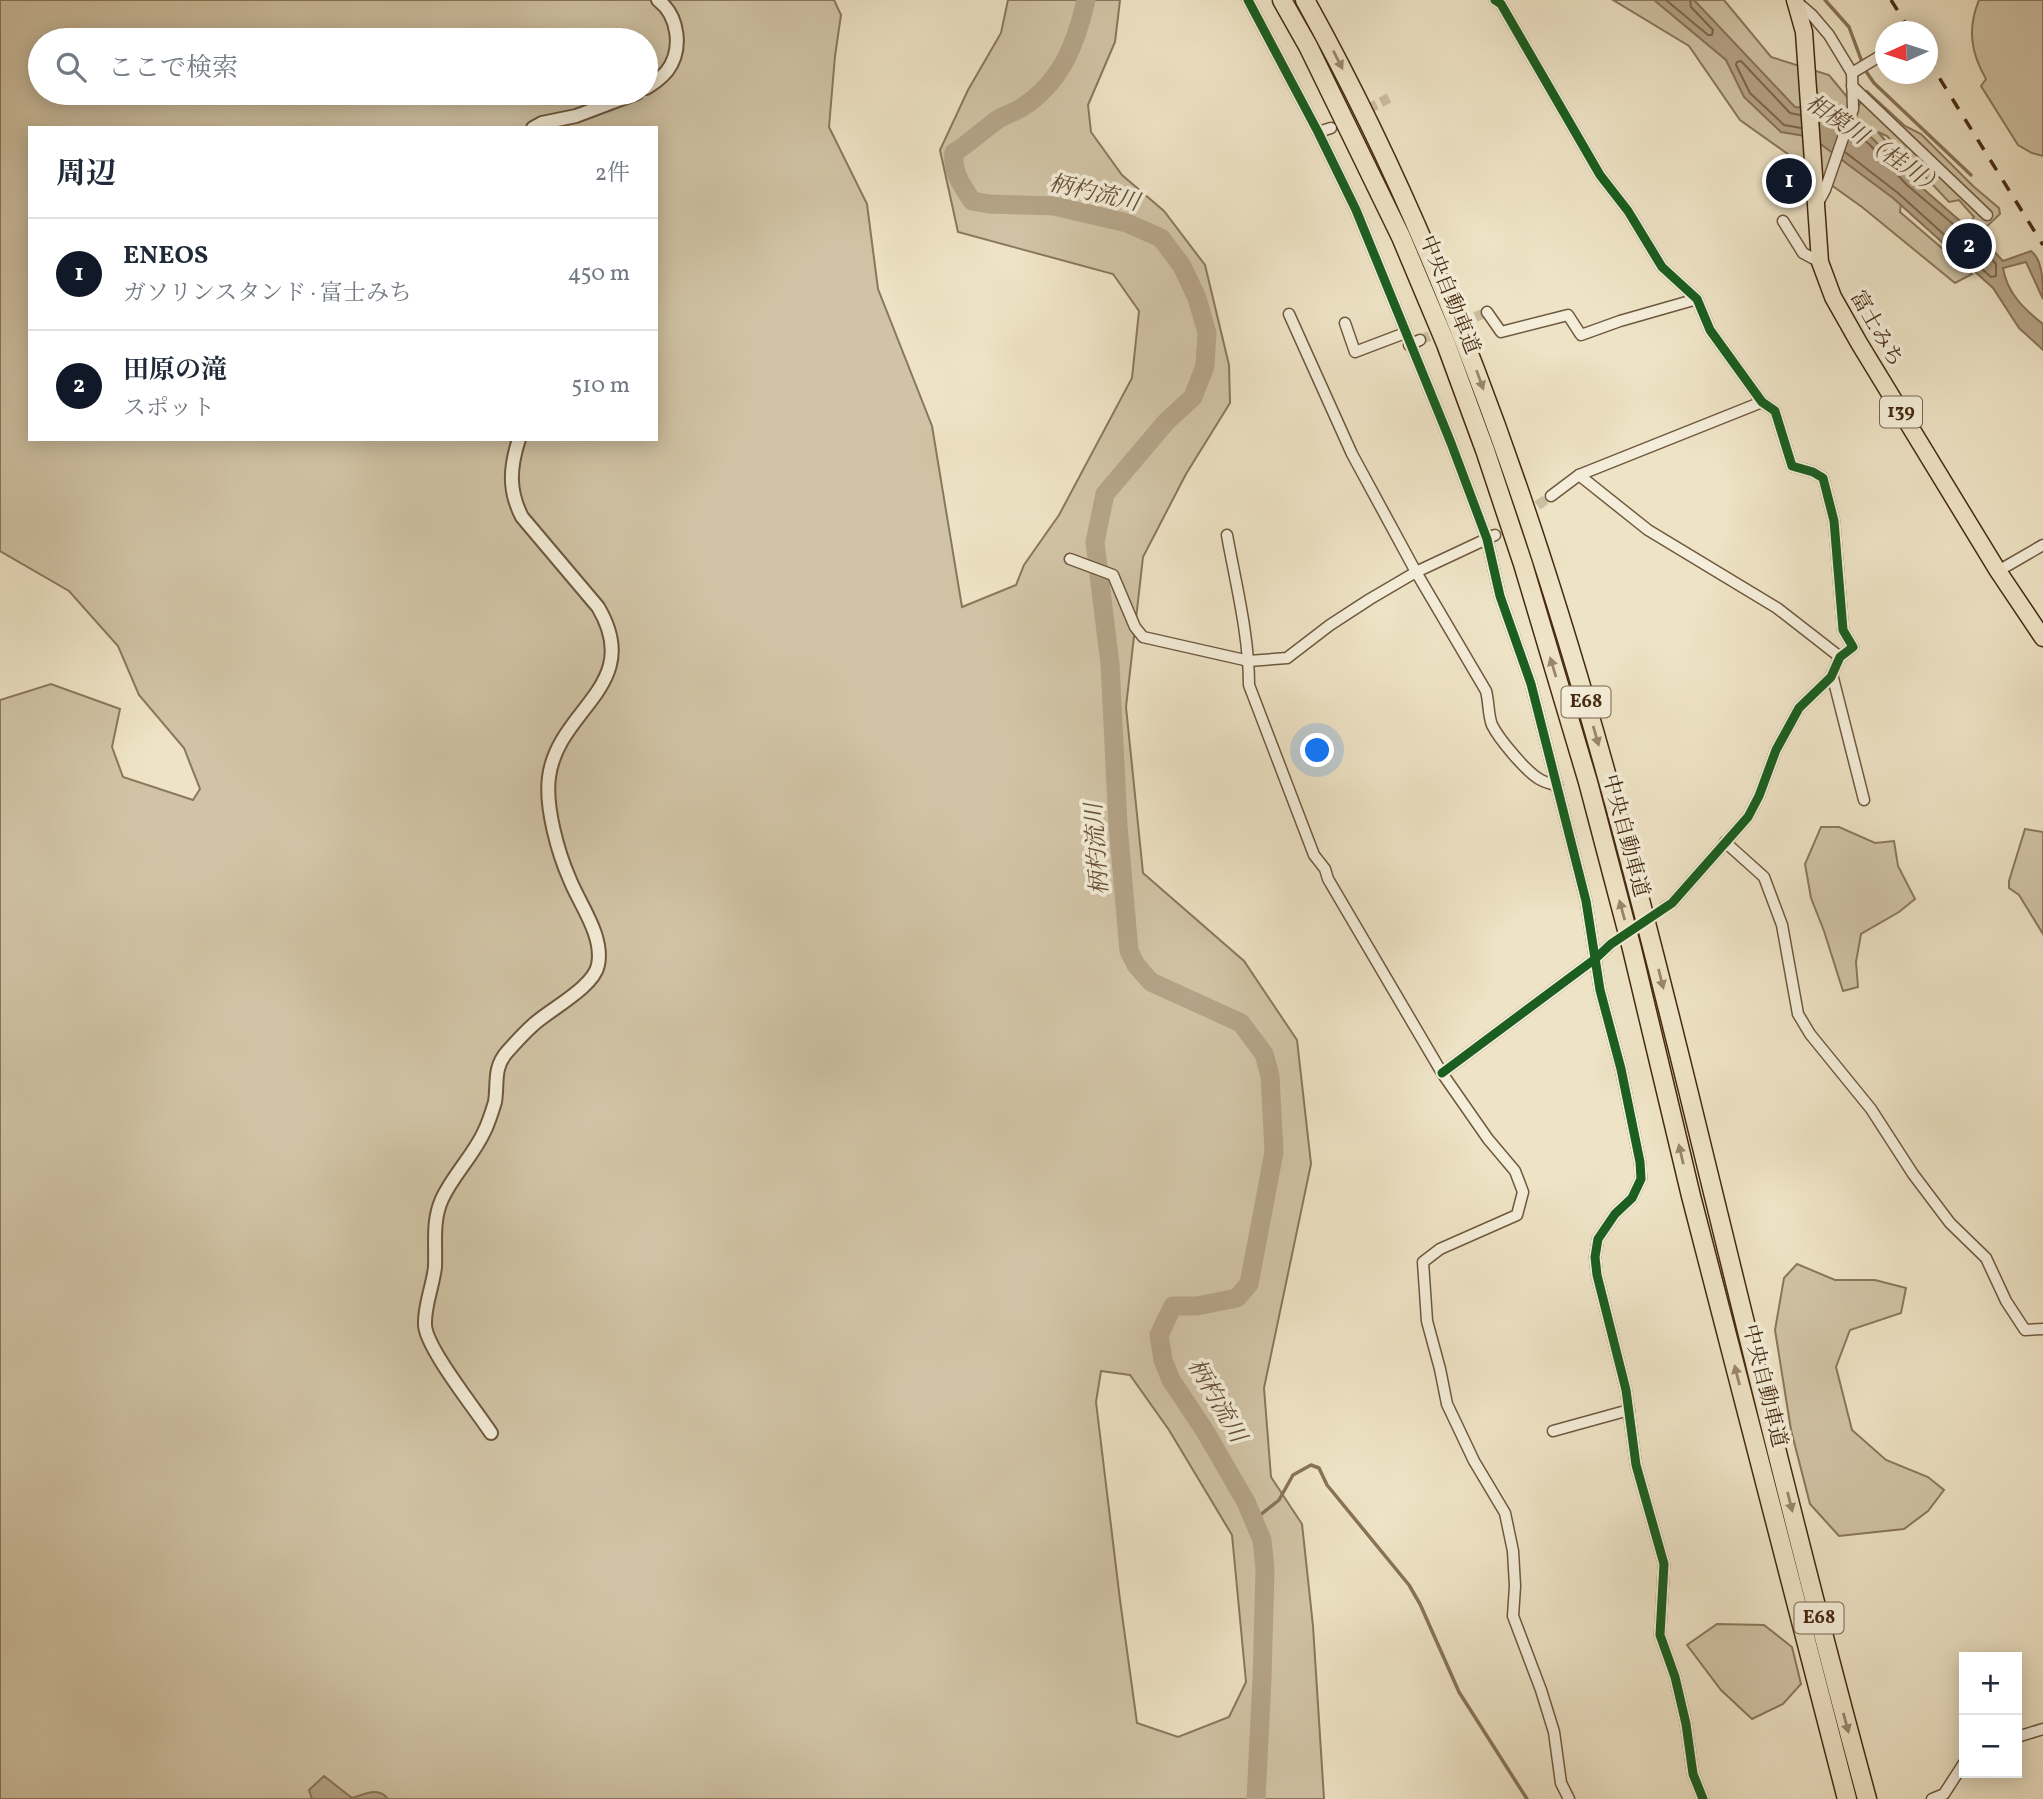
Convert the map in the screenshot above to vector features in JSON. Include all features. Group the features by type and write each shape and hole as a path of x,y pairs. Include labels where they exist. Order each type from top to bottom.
{"highway":[{"name":"中央自動車道","path":"1282,0 1359,147 1406,248 1455,368 1523,565 1587,782 1632,949 1691,1196 1847,1799"},
{"name":"中央自動車道","path":"1306,0 1377,138 1465,337 1546,567 1604,766 1651,942 1808,1576 1867,1799"},
{"name":"富士みち","path":"1795,0 1804,32 1819,262 1833,297 1855,337 1998,571 2043,638"}],"street":[{"path":"658,0 672,18 677,45 667,71 658,78"},
{"path":"1248,0 1356,210 1409,345 1491,537 1500,596 1531,684 1557,785 1586,901 1600,990 1621,1069 1640,1162 1641,1178 1632,1198 1605,1227 1598,1239 1595,1257 1597,1275 1629,1410 1636,1465 1664,1564 1660,1635 1675,1678 1686,1724 1693,1774 1703,1799"},
{"path":"1495,0 1501,4 1530,51 1600,175 1628,211 1662,267 1697,299 1710,330 1762,402 1775,411 1792,466 1823,478 1834,521 1843,630 1853,647 1840,657 1832,674 1799,708 1776,750 1748,817 1672,903 1664,908"},
{"path":"1795,0 1812,15 1859,69"},
{"path":"1816,206 1853,109 1852,86 1859,69 1875,59"},
{"path":"1852,86 1987,215"},
{"path":"537,126 576,117 606,105"},
{"path":"1318,132 1331,128"},
{"path":"1783,221 1803,253 1819,262"},
{"path":"1487,312 1502,332 1568,315 1581,335 1697,299"},
{"path":"1289,314 1352,454 1416,572 1486,691 1491,723 1534,775 1543,782 1557,785"},
{"path":"1345,323 1355,352 1405,333"},
{"path":"1409,345 1420,340"},
{"path":"1551,496 1579,475 1762,402"},
{"path":"491,1433 436,1353 425,1328 435,1267 435,1227 442,1199 474,1152 491,1117 496,1070 501,1061 533,1026 572,996 594,974 598,965 596,940 560,856 551,812 549,777 558,746 569,727 598,693 608,674 611,656 611,639 606,621 598,607 522,517 514,501 512,468 519,441"},
{"path":"1579,475 1648,530 1777,608 1840,657"},
{"path":"1227,535 1249,661 1250,685 1314,855 1325,869 1328,879 1442,1073 1488,1139 1515,1171 1523,1192 1517,1215 1440,1249 1423,1262 1426,1321 1447,1404 1474,1461 1505,1513 1513,1551 1513,1616 1554,1732 1561,1783 1569,1799"},
{"path":"1070,559 1113,575 1135,627 1143,637 1249,661 1287,658 1330,625 1416,572 1491,537"},
{"path":"1998,571 2043,545"},
{"path":"1832,674 1864,800"},
{"path":"1725,842 1764,877 1782,925 1798,1014 1810,1034 1871,1109 1913,1174 1950,1223 1986,1258 2006,1301 2025,1330 2043,1329"},
{"path":"1442,1073 1595,959 1611,944"},
{"path":"1553,1431 1629,1410"},
{"path":"2022,1735 2043,1729"},
{"path":"1932,1799 1944,1794 1959,1771"}],"shaded area":[{"path":"0,0 834,0 841,15 829,127 867,204 878,289 932,426 962,607 1016,585 1024,565 1059,515 1132,378 1139,311 1113,274 958,232 940,150 968,90 1001,33 1008,0 1120,0 1115,42 1088,105 1091,132 1122,175 1164,211 1205,265 1229,365 1230,403 1186,474 1143,557 1126,707 1143,873 1244,961 1297,1040 1311,1164 1264,1388 1271,1477 1302,1524 1313,1626 1324,1799 0,1799 0,700 51,684 120,709 112,747 123,777 193,800 200,789 184,748 139,695 118,646 69,591 0,551","holes":["1101,1371 1130,1375 1169,1430 1232,1535 1246,1682 1229,1717 1178,1737 1137,1723 1096,1402"]},
{"path":"1613,0 1724,0 1771,57 1829,75 1857,109 1867,91 1905,126 1921,134 1999,208 2000,214 1982,231 1971,221 1974,217 1959,200 1949,202 1887,136 1878,132 1905,164 1900,212 1972,274 1955,283 1862,207 1740,120 1689,46"},
{"path":"1979,0 2043,0 2043,156 2018,145 1981,86 1986,79 1972,41 1973,21"},
{"path":"1821,827 1839,827 1875,843 1894,841 1898,866 1915,899 1899,912 1861,934 1856,962 1858,987 1843,991 1811,898 1805,864"},
{"path":"2025,829 2043,832 2043,934 2019,895 2009,888"},
{"path":"1797,1264 1835,1280 1875,1280 1906,1288 1901,1313 1850,1330 1836,1367 1852,1430 1886,1460 1928,1477 1944,1490 1928,1511 1904,1529 1839,1536 1810,1504 1791,1430 1775,1330 1784,1278"},
{"path":"1717,1624 1764,1625 1792,1647 1801,1684 1783,1704 1752,1719 1721,1690 1687,1645"}],"water":[{"name":"相模川（桂川）","path":"1654,0 1694,0 1795,107 1838,111 1873,139 1912,179 2003,261 2031,251 2040,266 2043,299 2026,262 2003,268 2008,285 2017,300 2043,324 2043,350 2019,328 1993,288 1893,198 1811,137 1781,132 1744,97 1726,60"},
{"path":"324,1776 352,1798 376,1792 388,1799 312,1799 309,1790"}],"waterway":[{"name":"柄杓流川","path":"1086,0 1072,47 1047,87 954,153 954,160 958,178 972,201 1054,206 1127,223 1161,238 1182,266 1197,298 1207,333 1205,366 1193,397 1166,422 1105,494 1095,542 1110,664 1118,825 1129,951 1136,965 1151,982 1241,1023 1264,1054 1270,1076 1274,1152 1249,1284 1237,1298 1197,1306 1173,1306 1159,1335 1163,1360 1171,1380 1205,1431 1246,1502 1262,1540 1265,1569 1256,1799"},
{"path":"1825,0 1849,27 1865,70 1874,83 1971,175"},
{"path":"1254,1520 1279,1500 1293,1475 1311,1465 1319,1468 1327,1485 1409,1585 1459,1692 1527,1799"}],"tunnel":[{"path":"1341,123 1389,98"},
{"path":"1420,340 1487,312"},
{"path":"1525,514 1551,496"},
{"path":"1611,944 1664,908"}],"railway":[{"path":"1891,0 1904,21"},
{"path":"1938,76 2043,245"}],"cycle path":[{"path":"1248,0 1356,210 1451,443 1487,539 1500,596 1531,684 1586,901 1600,990 1621,1069 1641,1179 1632,1198 1615,1214 1598,1239 1595,1257 1597,1275 1626,1390 1636,1465 1664,1564 1660,1635 1675,1677 1686,1724 1693,1774 1703,1799"},
{"path":"1442,1073 1595,959 1611,944 1672,903 1748,817 1776,750 1799,708 1831,677 1840,657 1853,647 1843,630 1834,521 1823,478 1792,466 1775,411 1762,402 1710,330 1697,299 1662,267 1628,211 1600,175 1501,4 1495,0"}],"place":[{"name":"ENEOS","path":"1789,181"},
{"name":"田原の滝","path":"1969,246"}]}
